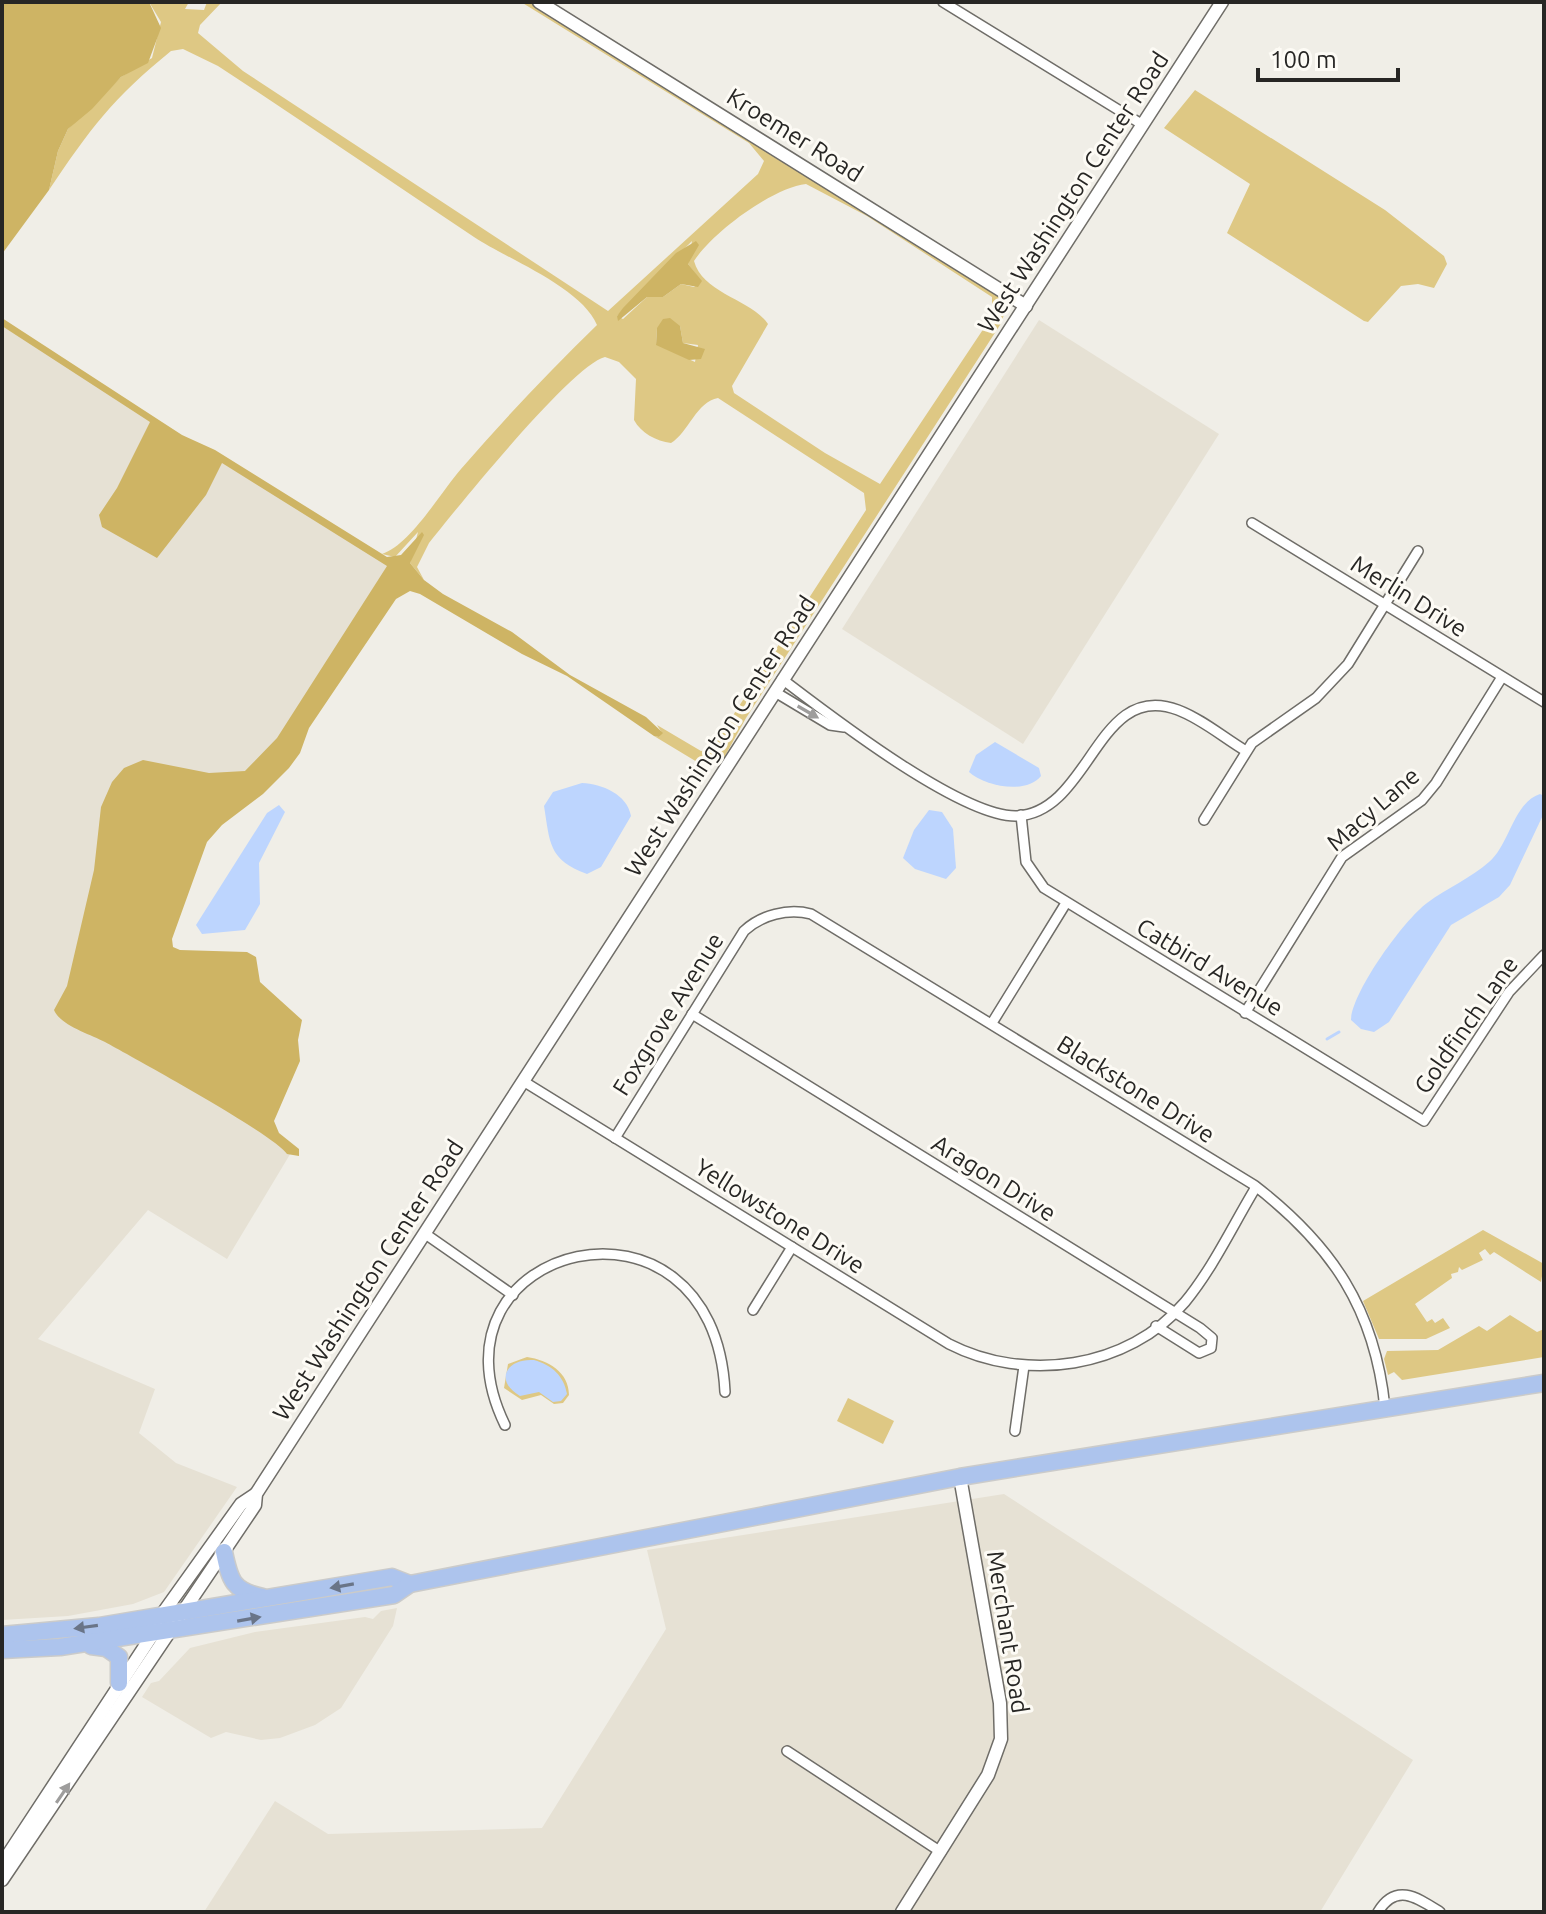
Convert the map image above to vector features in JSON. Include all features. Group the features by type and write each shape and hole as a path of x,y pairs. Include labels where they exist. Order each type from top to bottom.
{"highway":[{"path":"2,1650 78,1645 394,1595 410,1584 960,1477 1544,1383"},
{"path":"224,1552 228,1577 236,1588 273,1598"},
{"path":"2,1635 55,1632 392,1577 410,1584"},
{"path":"78,1645 106,1648 115,1653 121,1662 119,1683"}],"main road":[{"name":"Kroemer Road","path":"539,2 1026,306"},
{"name":"West Washington Center Road","path":"2,1864 155,1631 163,1613 241,1504 256,1494 1222,2"},
{"name":"Merchant Road","path":"902,1912 988,1775 1001,1739 1000,1703 960,1477"},
{"name":"West Washington Center Road","path":"2,1880 255,1505 256,1494"}],"street":[{"path":"943,2 1143,125"},
{"name":"Merlin Drive","path":"1252,523 1544,702"},
{"path":"1204,820 1246,751 1260,735 1328,687 1356,653 1418,551"},
{"name":"Macy Lane","path":"1245,1013 1342,857 1422,800 1436,783 1502,677"},
{"path":"782,679 844,727 971,806 993,813 1021,815 1047,805 1071,787 1108,729 1136,711 1159,707 1178,710 1246,751"},
{"path":"775,692 830,725 844,727"},
{"name":"Catbird Avenue","path":"1021,815 1024,850 1031,871 1044,888 1424,1121"},
{"path":"992,1023 1066,903"},
{"name":"Blackstone Drive","path":"762,919 797,912 819,917 1256,1187 1302,1224 1341,1273 1370,1332 1382,1374 1385,1408"},
{"name":"Foxgrove Avenue","path":"615,1138 744,931 762,919"},
{"name":"Goldfinch Lane","path":"1424,1121 1509,992 1544,955"},
{"name":"Aragon Drive","path":"692,1014 1209,1334 1212,1343 1208,1351 1195,1351 1156,1326"},
{"name":"Yellowstone Drive","path":"523,1081 963,1351 998,1363 1024,1366 1083,1362 1123,1347 1156,1326 1188,1298 1256,1187"},
{"path":"424,1233 513,1295"},
{"path":"753,1310 792,1247"},
{"path":"505,1425 494,1403 488,1377 494,1330 513,1295 545,1266 581,1253 636,1258 679,1285 714,1327 723,1359 725,1392"},
{"path":"1015,1431 1024,1366"},
{"path":"787,1751 941,1852"},
{"path":"1378,1912 1385,1901 1399,1894 1412,1895 1440,1912"}],"shaded area":[{"path":"2,2 149,2 161,28 148,63 121,77 92,109 68,129 58,151 49,190 2,254"},
{"path":"149,2 189,2 185,9 204,10 207,2 222,2 200,25 198,33 243,71 608,311 758,174 764,161 749,143 521,2 529,2 999,295 1005,312 1000,325 746,718 720,765 710,760 702,765 654,736 659,737 662,733 657,725 701,751 719,737 866,510 864,493 718,398 704,405 671,443 650,436 634,420 636,379 619,362 605,357 589,366 542,410 429,543 417,567 424,580 410,563 418,532 395,557 382,554 393,549 414,529 494,432 597,325 576,298 560,286 474,237 218,66 183,49 171,51 118,100 90,132 49,190 58,151 68,129 121,77 152,58 161,22","holes":["806,184 867,216 992,297 992,311 984,328 880,484 825,453 734,393 732,386 768,324 751,308 707,281 694,261 715,237 744,213 792,187","692,241 688,264 701,281 694,287 681,284 663,297 647,297 623,319 617,316","680,326 683,343 698,345 695,362 656,344 657,328"]},
{"path":"1195,90 1385,210 1444,256 1447,264 1434,288 1418,284 1401,286 1368,322 1364,321 1227,233 1250,184 1164,128"},
{"path":"696,241 699,245 688,264 702,281 698,287 681,284 663,297 647,297 618,321 617,316 623,308 676,253"},
{"path":"2,318 182,435 215,450 387,557 401,555 422,532 424,535 410,563 424,580 512,632 570,675 646,717 663,733 659,737 654,736 567,676 522,654 420,594 410,591 396,599 309,728 300,753 289,768 263,794 222,825 207,842 172,939 173,947 180,950 247,952 256,957 260,982 302,1020 298,1040 300,1061 274,1121 279,1133 299,1149 299,1156 287,1154 258,1131 202,1097 69,1025 54,1010 67,986 94,870 101,807 112,782 124,768 143,760 209,773 245,771 277,738 387,566 222,463 206,495 157,558 102,527 99,515 117,488 150,422 2,326"},
{"path":"670,318 680,326 683,343 705,349 701,359 689,360 656,345 657,328 663,319"},
{"path":"1039,320 1219,434 1023,744 842,629"},
{"path":"2,326 400,567 278,755 66,1008 292,1151 227,1259 148,1210 38,1339 155,1389 139,1433 176,1463 237,1487 164,1592 133,1604 68,1616 2,1620"},
{"path":"1483,1230 1544,1264 1541,1282 1494,1252 1490,1255 1485,1249 1479,1253 1483,1260 1462,1270 1459,1267 1458,1272 1451,1274 1452,1278 1415,1304 1427,1322 1432,1319 1435,1323 1443,1318 1450,1328 1426,1339 1379,1339 1363,1301"},
{"path":"1510,1315 1537,1332 1544,1329 1544,1357 1402,1380 1394,1372 1388,1375 1384,1359 1387,1351 1438,1350 1479,1326 1487,1331"},
{"path":"527,1357 550,1364 561,1374 569,1395 563,1403 554,1404 541,1395 522,1400 504,1388 508,1364"},
{"path":"848,1398 894,1421 883,1444 837,1421"},
{"path":"1004,1494 1413,1760 1320,1912 204,1912 275,1801 328,1834 542,1828 666,1629 647,1550"},
{"path":"397,1608 393,1626 341,1708 315,1725 280,1738 261,1740 226,1732 211,1738 142,1697 151,1683 159,1681 190,1648 255,1632 365,1617 373,1619 381,1611"}],"water":[{"path":"995,742 1039,768 1041,776 1034,782 1016,787 984,781 969,772 976,755"},
{"path":"582,783 598,785 619,796 629,808 631,816 601,867 587,874 574,869 558,856 550,840 544,806 553,792"},
{"path":"1540,794 1544,796 1544,813 1510,885 1499,897 1451,925 1389,1022 1374,1032 1361,1029 1351,1020 1360,992 1405,925 1427,903 1489,862 1524,806"},
{"path":"279,805 285,812 259,863 260,904 245,930 202,934 196,925 267,813"},
{"path":"929,810 942,812 953,829 956,868 946,879 915,869 903,858 914,830"},
{"path":"524,1360 534,1360 552,1368 560,1377 567,1394 561,1401 553,1402 539,1392 520,1396 507,1384 510,1367"}],"waterway":[{"path":"1327,1039 1339,1032"}]}
